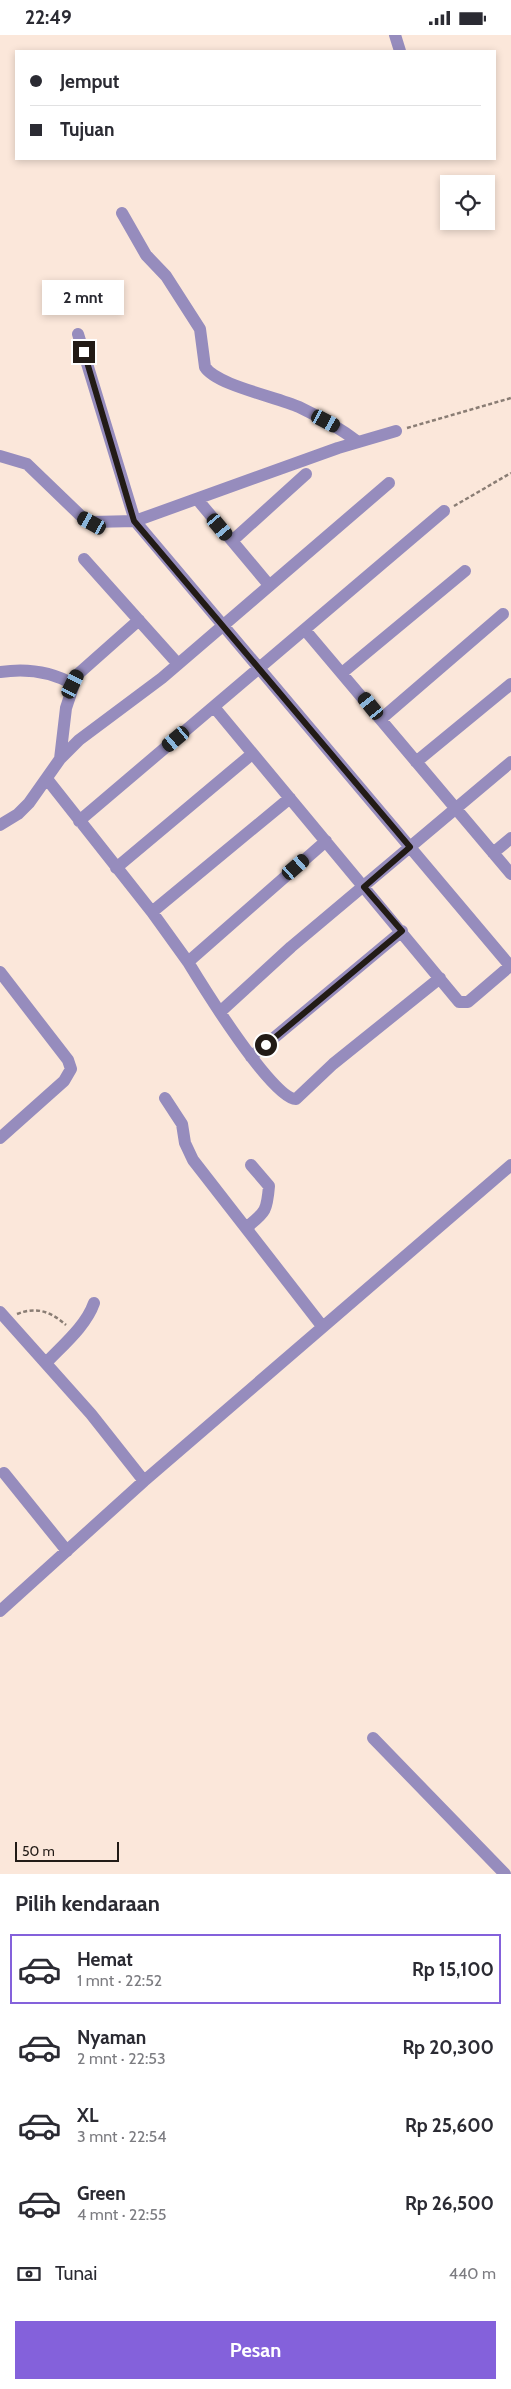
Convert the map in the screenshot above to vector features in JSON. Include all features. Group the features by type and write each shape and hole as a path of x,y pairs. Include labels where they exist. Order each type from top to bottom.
{"street":[{"path":"395,35 400,50"},
{"path":"122,213 146,255 166,276 200,329 205,367 208,372 221,380 297,407 340,429 358,442"},
{"path":"78,334 134,521 260,667 511,967 472,999 463,1004 454,998 402,931 214,707"},
{"path":"0,457 27,464 82,517 92,523 134,521 358,442 396,431"},
{"path":"232,541 306,474"},
{"path":"0,825 18,815 47,779 60,759 79,740 178,663 389,483"},
{"path":"197,499 269,585"},
{"path":"79,821 444,511"},
{"path":"84,559 178,663"},
{"path":"342,673 465,571"},
{"path":"381,719 503,614"},
{"path":"60,759 66,708 73,684 82,669 139,620"},
{"path":"305,630 511,874"},
{"path":"0,672 16,670 47,673 73,684"},
{"path":"416,762 511,684"},
{"path":"116,868 252,754"},
{"path":"220,1012 291,947 511,762"},
{"path":"47,779 152,912 188,962 251,1057 286,1097 296,1099 334,1064 440,978"},
{"path":"152,912 290,798"},
{"path":"493,853 511,838"},
{"path":"188,962 326,841"},
{"path":"251,1057 402,931"},
{"path":"0,972 68,1059 71,1069 64,1081 0,1138"},
{"path":"165,1098 182,1124 185,1143 194,1160 322,1326"},
{"path":"247,1227 263,1214 268,1201 269,1186 251,1165"},
{"path":"0,1611 144,1481 511,1165"},
{"path":"46,1363 92,1311 94,1303"},
{"path":"4,1317 91,1414 144,1481"},
{"path":"4,1473 67,1551"},
{"path":"373,1738 505,1874"}],"path":[{"path":"396,431 511,398"},
{"path":"444,511 511,473"},
{"path":"4,1317 40,1310 53,1313 74,1333"}],"route":[{"path":"84,352 134,521 278,688 410,847 364,887 402,931 266,1045"}]}
